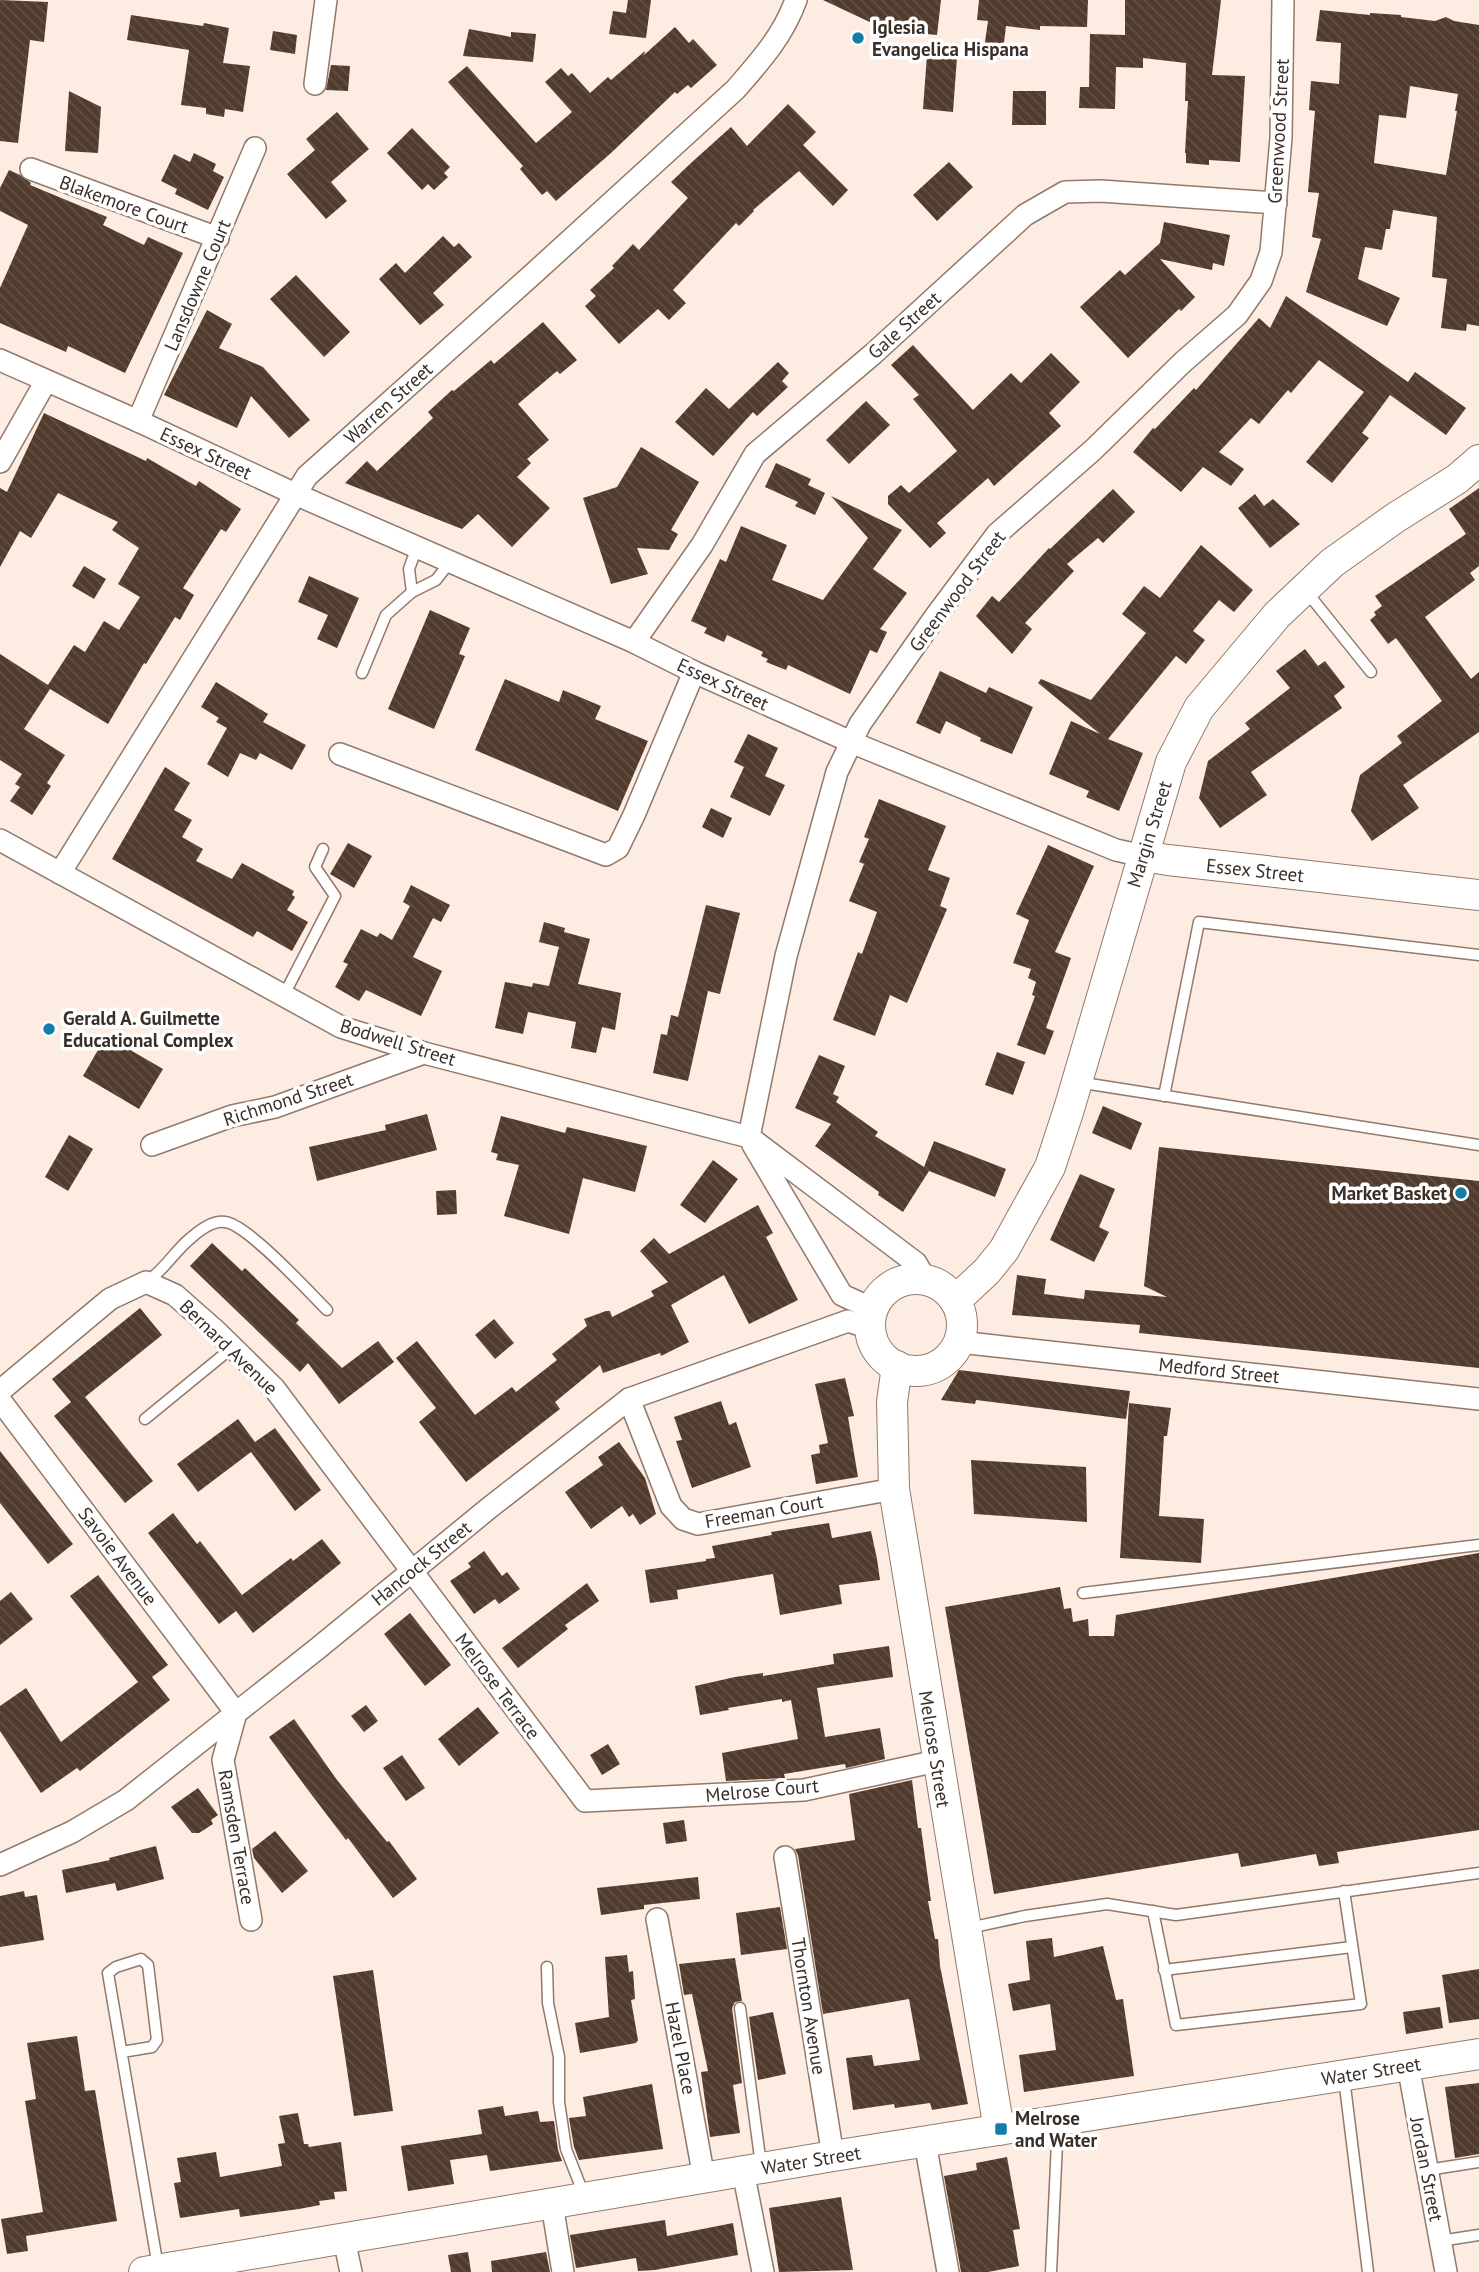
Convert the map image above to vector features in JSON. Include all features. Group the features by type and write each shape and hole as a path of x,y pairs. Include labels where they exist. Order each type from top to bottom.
{"main road":[{"name":"Margin Street","path":"956,1301 988,1271 1004,1250 1050,1167 1171,762 1199,708 1277,615 1332,563 1395,518 1457,479 1479,460"},
{"name":"Essex Street","path":"1143,856 1479,895"},
{"path":"910,1279 926,1280 941,1286 956,1301 962,1327 959,1342 951,1356 939,1364 926,1370 911,1370 897,1366 885,1358 876,1347 872,1318 880,1297 891,1286 910,1279"},
{"name":"Melrose Street","path":"897,1366 892,1402 894,1489 999,2130"},
{"name":"Water Street","path":"152,2271 833,2156 1479,2054"}],"street":[{"path":"315,84 326,0"},
{"name":"Warren Street","path":"60,873 307,476 736,89 788,22 796,0"},
{"name":"Greenwood Street","path":"749,1137 786,956 837,772 860,724 934,617 997,534 1093,450 1183,362 1237,314 1261,281 1271,252 1276,203 1281,138 1283,0"},
{"name":"Lansdowne Court","path":"138,421 255,148"},
{"name":"Blakemore Court","path":"31,169 218,238"},
{"name":"Gale Street","path":"634,642 702,545 755,454 873,354 1025,215 1065,192 1101,191 1276,203"},
{"name":"Essex Street","path":"0,360 852,742 1116,850 1143,856"},
{"path":"0,462 46,382"},
{"path":"340,754 606,855 618,848 694,672"},
{"name":"Bodwell Street","path":"0,840 341,1027 424,1053 749,1137 916,1263 926,1280"},
{"name":"Richmond Street","path":"152,1145 232,1116 275,1107 424,1053"},
{"path":"749,1137 842,1295 872,1318"},
{"path":"0,1391 110,1299 146,1282"},
{"name":"Bernard Avenue","path":"146,1282 175,1295 274,1388 412,1571"},
{"name":"Hancock Street","path":"0,1865 72,1832 126,1800 629,1399 848,1321 872,1318"},
{"name":"Medford Street","path":"959,1342 1479,1399"},
{"name":"Freeman Court","path":"629,1399 671,1507 683,1519 698,1524 894,1489"},
{"name":"Savoie Avenue","path":"0,1400 236,1713"},
{"name":"Melrose Terrace","path":"412,1571 585,1801"},
{"name":"Ramsden Terrace","path":"236,1713 223,1760 251,1920"},
{"name":"Melrose Court","path":"585,1801 804,1790 937,1761"},
{"name":"Thornton Avenue","path":"785,1857 833,2156"},
{"name":"Hazel Place","path":"657,1919 705,2178"},
{"name":"Jordan Street","path":"1408,2066 1446,2272"},
{"path":"925,2141 948,2272"},
{"path":"752,2170 763,2272"},
{"path":"552,2204 563,2272"},
{"path":"345,2239 351,2272"}],"lane":[{"path":"412,592 409,569 417,547"},
{"path":"362,674 386,615 412,592 436,580 450,562"},
{"path":"1304,589 1371,672"},
{"path":"284,995 335,896 315,867 323,849"},
{"path":"1164,1096 1199,922 1479,955"},
{"path":"1077,1082 1479,1145"},
{"path":"146,1282 160,1273 190,1238 211,1224 226,1221 246,1231 327,1310"},
{"path":"145,1419 233,1347"},
{"path":"1083,1593 1479,1545"},
{"path":"965,1929 1025,1916 1107,1904 1177,1914 1479,1873"},
{"path":"1153,1911 1176,2025 1361,2004 1344,1891"},
{"path":"1164,1970 1352,1947"},
{"path":"122,2053 152,2047 157,2039 148,1965 141,1959 116,1967 108,1973 122,2053 152,2271"},
{"path":"547,1967 548,2003 559,2057 559,2102 566,2149 585,2198"},
{"path":"740,2008 752,2170"},
{"path":"1343,2076 1368,2272"},
{"path":"1051,2272 1058,2121"},
{"path":"1427,2170 1479,2162"},
{"path":"1440,2241 1479,2235"}],"building":[{"path":"0,0 48,2 44,42 30,40 18,143 0,141"},
{"path":"628,0 651,0 646,38 609,34 613,11 626,13"},
{"path":"823,0 941,0 937,35 893,33"},
{"path":"979,0 1088,0 1087,27 1040,26 1040,30 1006,26 1002,59 983,56 988,21 977,20"},
{"path":"1125,0 1221,0 1212,75 1245,76 1240,162 1209,160 1209,165 1186,163 1186,63 1143,58 1143,68 1116,67 1115,109 1079,108 1080,87 1089,87 1090,34 1125,35"},
{"path":"1320,10 1401,15 1435,21 1446,17 1479,25 1479,326 1467,324 1466,331 1441,328 1447,279 1432,277 1437,217 1393,210 1390,229 1386,229 1382,250 1365,247 1358,279 1400,298 1387,326 1306,292 1321,239 1312,237 1319,193 1308,192 1315,111 1309,110 1311,81 1339,84 1341,43 1316,41","holes":["1410,86 1458,94 1446,175 1374,163 1379,115 1406,118"]},
{"path":"131,15 229,28 223,63 250,66 243,112 225,109 224,117 206,114 206,108 181,105 189,50 127,40"},
{"path":"675,27 689,43 693,39 717,65 691,88 688,85 677,94 675,92 556,201 547,191 542,195 520,169 523,166 448,82 467,66 536,143 572,112 545,82 561,68 568,76 572,73 590,93 608,77 611,80 645,51 644,55"},
{"path":"469,29 511,37 511,32 536,34 533,62 463,56"},
{"path":"273,31 297,35 295,54 270,50"},
{"path":"927,55 957,57 953,112 923,109"},
{"path":"331,65 350,66 348,91 326,90"},
{"path":"69,91 101,107 98,153 65,151"},
{"path":"1013,91 1046,91 1046,125 1012,125"},
{"path":"788,104 816,132 803,145 848,190 833,206 799,171 753,210 739,226 736,223 673,290 686,303 669,320 658,309 619,344 585,306 596,296 590,290 614,268 612,266 633,244 639,250 688,198 671,182 691,163 731,127 747,146"},
{"path":"337,112 369,149 331,182 347,201 326,219 287,174 315,150 306,139"},
{"path":"412,128 450,167 444,173 448,177 434,190 428,184 422,190 387,153"},
{"path":"194,153 216,164 213,171 224,177 208,210 175,194 177,189 161,181 174,154 190,162"},
{"path":"949,162 973,187 937,221 913,195"},
{"path":"9,170 20,175 31,183 30,185 107,217 103,225 144,245 148,237 183,253 125,373 68,346 66,352 0,323 0,288 28,225 0,211 0,188"},
{"path":"1164,222 1230,235 1224,266 1213,263 1212,270 1160,259 1195,297 1128,358 1080,307 1120,270 1125,275 1160,243"},
{"path":"443,236 454,247 459,243 472,257 433,293 444,305 420,325 379,279 396,263 405,273"},
{"path":"296,275 350,332 324,357 270,299"},
{"path":"1286,296 1408,382 1415,372 1466,408 1446,435 1390,395 1362,433 1369,438 1332,483 1306,462 1364,392 1319,360 1291,393 1288,390 1259,424 1251,418 1219,452 1244,469 1231,486 1203,467 1181,492 1133,452 1153,428 1155,429 1194,388 1196,390 1259,318 1270,328"},
{"path":"207,310 232,324 219,348 263,367 310,420 289,438 251,396 237,428 164,395"},
{"path":"543,322 577,360 560,374 557,371 518,404 549,440 527,459 531,463 517,477 550,508 512,547 478,514 462,529 345,483 367,461 377,471 433,418 428,412 452,390 491,360 494,364"},
{"path":"913,345 973,410 1011,373 1021,383 1051,353 1080,382 1049,413 1061,426 994,486 988,478 937,523 946,533 930,548 888,504 888,496 901,485 909,493 957,451 913,399 919,395 891,365"},
{"path":"778,362 789,373 782,381 788,387 757,416 753,412 713,456 675,422 706,388 729,409"},
{"path":"866,401 890,425 849,464 826,440"},
{"path":"44,413 146,461 147,458 196,486 199,481 241,509 226,532 221,529 183,588 194,595 180,620 175,617 146,664 144,663 108,724 50,689 24,729 65,755 47,783 51,786 32,815 10,801 20,787 15,784 22,774 0,760 0,654 48,685 74,645 85,652 104,621 119,630 140,597 118,584 139,548 112,530 118,522 58,493 31,538 20,531 0,567 0,488 7,492"},
{"path":"641,447 699,482 671,530 678,534 669,550 637,548 648,574 611,584 583,498 617,487"},
{"path":"776,463 811,479 808,485 825,493 815,515 795,506 798,502 765,487"},
{"path":"1479,488 1479,566 1470,573 1475,580 1425,617 1471,679 1479,672 1479,732 1403,785 1419,808 1372,841 1351,811 1360,775 1402,743 1397,736 1442,701 1396,638 1388,644 1370,620 1376,615 1374,612 1382,606 1375,596 1466,534 1449,509"},
{"path":"1113,489 1135,512 1103,543 1098,538 1067,564 1074,571 1025,623 1032,629 1012,654 976,616 992,596 999,602 1049,548"},
{"path":"1255,494 1264,506 1273,499 1300,524 1270,548 1238,508"},
{"path":"831,496 902,530 873,569 907,593 880,629 887,632 877,653 870,650 850,694 788,665 786,670 766,662 768,659 761,656 763,652 727,635 724,642 704,633 707,628 691,621 720,559 726,562 741,526 787,545 772,580 823,600 868,538"},
{"path":"1201,545 1253,590 1234,612 1219,600 1193,631 1205,640 1186,664 1176,656 1108,739 1143,753 1119,811 1086,797 1089,791 1049,774 1071,721 1100,734 1038,683 1041,679 1091,700 1146,633 1122,614 1144,586 1160,598"},
{"path":"84,566 106,579 94,599 72,586"},
{"path":"309,576 359,598 337,648 317,639 328,615 298,602"},
{"path":"430,610 470,628 459,654 465,656 434,729 388,709"},
{"path":"1305,649 1318,666 1325,661 1345,687 1334,696 1342,708 1251,772 1267,795 1220,828 1199,798 1208,761 1250,729 1245,723 1290,688 1276,671"},
{"path":"940,671 986,693 989,687 1033,707 1012,754 980,741 981,738 946,721 940,734 916,723"},
{"path":"505,679 559,702 563,690 601,706 595,719 648,741 618,811 475,750"},
{"path":"216,682 268,714 263,722 306,745 292,770 260,753 256,760 240,753 228,777 207,764 227,728 216,722 219,718 201,707"},
{"path":"748,734 778,748 765,776 785,785 770,816 730,797 744,767 734,762"},
{"path":"165,767 190,783 174,810 192,820 182,837 203,849 196,861 232,879 242,863 294,891 292,895 295,897 287,910 308,922 292,951 257,931 253,937 112,859"},
{"path":"879,799 946,826 928,870 950,878 940,906 947,909 907,1003 890,995 875,1036 833,1020 858,952 862,954 877,912 849,901 864,864 859,862 869,839 864,837"},
{"path":"711,808 732,818 723,838 702,827"},
{"path":"348,843 372,856 354,888 330,874"},
{"path":"1048,845 1094,866 1055,952 1071,958 1046,1028 1054,1031 1045,1055 1017,1045 1035,996 1032,995 1036,982 1028,978 1031,969 1013,963 1029,920 1016,914"},
{"path":"411,885 450,905 441,922 433,918 413,957 442,971 421,1016 366,990 359,1001 335,987 348,964 343,962 361,929 377,937 380,933 392,940 410,906 403,902"},
{"path":"706,905 740,913 720,994 708,991 688,1081 653,1073 661,1034 667,1035 671,1015 678,1017"},
{"path":"544,922 565,928 564,932 590,939 578,984 621,993 615,1030 602,1027 596,1053 571,1048 576,1022 528,1012 523,1034 495,1028 505,982 532,987 533,983 549,986 559,947 539,942"},
{"path":"106,1036 163,1069 139,1109 83,1076"},
{"path":"997,1052 1025,1062 1013,1095 985,1085"},
{"path":"819,1055 845,1066 833,1094 839,1097 836,1102 878,1132 875,1136 924,1167 934,1141 1006,1169 995,1197 929,1171 903,1212 815,1146 831,1124 795,1108"},
{"path":"1103,1106 1142,1123 1131,1150 1092,1133"},
{"path":"427,1114 437,1150 317,1181 309,1147 386,1130 385,1125"},
{"path":"501,1116 565,1133 567,1127 647,1146 635,1192 583,1178 569,1234 504,1216 519,1165 496,1160 498,1154 491,1152"},
{"path":"69,1135 93,1149 68,1191 45,1177"},
{"path":"1159,1147 1479,1181 1479,1368 1139,1333 1140,1325 1012,1315 1017,1275 1046,1279 1044,1294 1084,1299 1085,1290 1167,1297 1144,1286"},
{"path":"713,1160 738,1179 705,1223 680,1205"},
{"path":"1080,1174 1115,1189 1099,1227 1109,1232 1094,1262 1050,1240"},
{"path":"456,1190 457,1214 437,1215 436,1191"},
{"path":"758,1205 773,1233 766,1237 798,1300 749,1324 724,1275 671,1305 689,1342 661,1356 660,1353 603,1373 600,1365 555,1402 560,1409 466,1482 419,1422 436,1408 396,1358 417,1341 475,1415 512,1387 516,1392 557,1360 552,1354 587,1326 584,1319 606,1311 610,1311 612,1317 654,1296 651,1291 668,1282 640,1251 654,1238 669,1254"},
{"path":"212,1243 242,1271 245,1268 299,1320 296,1323 342,1368 378,1341 394,1362 339,1404 308,1363 300,1372 190,1266"},
{"path":"140,1308 162,1335 85,1397 153,1481 125,1503 54,1416 71,1402 52,1379"},
{"path":"494,1319 514,1343 495,1359 475,1335"},
{"path":"959,1370 1130,1391 1126,1419 976,1400 975,1404 941,1400"},
{"path":"845,1378 854,1416 848,1417 858,1477 816,1484 811,1455 820,1453 819,1445 828,1443 815,1384"},
{"path":"721,1401 729,1425 736,1422 751,1467 692,1488 676,1441 682,1440 674,1417"},
{"path":"1129,1403 1171,1408 1167,1436 1164,1436 1159,1516 1204,1519 1201,1563 1120,1558"},
{"path":"238,1419 255,1442 275,1428 321,1490 295,1511 251,1452 198,1492 177,1464"},
{"path":"619,1442 645,1478 656,1514 640,1525 633,1514 629,1517 622,1506 591,1529 565,1492 603,1465 598,1457"},
{"path":"0,1451 73,1544 48,1564 0,1503"},
{"path":"971,1460 1086,1467 1087,1522 974,1514"},
{"path":"173,1513 197,1544 200,1541 242,1595 291,1558 293,1561 322,1539 341,1563 253,1633 236,1611 219,1624 148,1533"},
{"path":"829,1523 832,1538 871,1531 877,1559 880,1580 839,1585 842,1604 780,1615 773,1574 677,1590 678,1599 650,1603 645,1570 715,1558 712,1546 772,1535 771,1532"},
{"path":"484,1551 502,1576 507,1572 520,1589 499,1604 495,1599 474,1614 450,1581 471,1567 468,1563"},
{"path":"1479,1553 1479,1830 1337,1852 1339,1863 1319,1866 1316,1854 1241,1867 1238,1853 994,1894 945,1607 1060,1587 1064,1609 1071,1608 1073,1622 1088,1619 1089,1636 1114,1636 1116,1615"},
{"path":"98,1575 168,1665 152,1677 170,1700 80,1771 77,1768 41,1793 0,1731 0,1706 26,1688 61,1742 138,1682 70,1596"},
{"path":"587,1583 599,1601 565,1625 568,1629 518,1668 502,1648"},
{"path":"11,1592 33,1619 0,1645 0,1601"},
{"path":"410,1613 451,1665 425,1686 384,1634"},
{"path":"889,1646 893,1677 817,1688 825,1737 880,1728 885,1759 846,1768 845,1764 784,1774 785,1778 726,1781 722,1753 798,1739 791,1700 782,1702 782,1699 700,1715 695,1686 735,1677 763,1673 763,1676 834,1664 833,1654"},
{"path":"366,1705 378,1721 364,1732 351,1716"},
{"path":"478,1707 499,1733 459,1766 438,1739"},
{"path":"294,1719 337,1780 387,1842 389,1841 417,1879 393,1898 269,1737"},
{"path":"608,1744 620,1764 602,1775 590,1755"},
{"path":"402,1755 425,1788 406,1801 383,1768"},
{"path":"912,1780 931,1901 928,1901 935,1939 938,1939 940,1966 968,2104 932,2110 930,2103 895,2108 894,2104 853,2110 846,2058 872,2055 874,2066 920,2060 909,1999 823,2014 795,1849 855,1840 849,1794"},
{"path":"198,1788 218,1815 211,1820 213,1824 199,1833 192,1833 171,1807"},
{"path":"684,1820 687,1841 666,1844 663,1823"},
{"path":"275,1831 308,1871 282,1893 254,1858 252,1849"},
{"path":"156,1846 164,1879 117,1891 115,1883 66,1893 62,1870 110,1860 109,1858"},
{"path":"698,1877 700,1899 644,1905 644,1909 601,1915 597,1888"},
{"path":"24,1891 25,1897 37,1895 44,1940 0,1947 0,1896"},
{"path":"780,1907 787,1949 741,1955 736,1913"},
{"path":"1052,1938 1054,1957 1103,1946 1116,2000 1123,1999 1134,2076 1024,2092 1019,2055 1056,2050 1050,2004 1013,2011 1008,1984 1030,1980 1026,1941"},
{"path":"627,1955 629,1972 633,1971 635,1999 631,2000 638,2040 636,2043 580,2053 575,2023 609,2017 605,1957"},
{"path":"735,1958 742,2001 735,2002 732,2008 742,2083 733,2085 740,2133 710,2137 701,2072 708,2071 692,1994 684,1995 679,1964"},
{"path":"1479,1969 1479,2019 1449,2023 1442,1975"},
{"path":"373,1970 393,2111 354,2116 333,1976"},
{"path":"1440,2007 1443,2028 1406,2034 1403,2012"},
{"path":"773,2012 786,2074 758,2080 749,2017"},
{"path":"77,2036 85,2091 95,2090 117,2221 26,2236 28,2251 7,2254 1,2219 43,2212 25,2101 36,2099 27,2043"},
{"path":"1479,2083 1479,2154 1455,2158 1445,2087"},
{"path":"652,2084 663,2149 579,2160 569,2118 586,2116 583,2097"},
{"path":"503,2106 505,2116 538,2111 540,2122 554,2121 562,2161 490,2171 487,2155 450,2160 454,2184 408,2191 401,2146 482,2134 478,2110"},
{"path":"298,2113 304,2144 309,2147 341,2142 347,2191 334,2192 335,2199 319,2201 320,2205 299,2209 240,2217 239,2209 180,2218 174,2183 181,2182 177,2158 216,2152 220,2177 282,2166 278,2144 285,2143 279,2116"},
{"path":"1007,2157 1020,2229 1013,2230 1019,2266 988,2272 961,2272 944,2176 977,2170 976,2163"},
{"path":"841,2197 853,2270 779,2272 769,2208"},
{"path":"665,2220 667,2236 733,2223 738,2255 655,2270 638,2271 636,2258 576,2268 570,2235"},
{"path":"468,2252 471,2272 451,2272 448,2255"},
{"path":"546,2252 550,2272 492,2272 491,2261"}],"place":[{"name":"Iglesia Evangelica Hispana","path":"858,38"},
{"name":"Gerald A. Guilmette Educational Complex","path":"49,1029"},
{"name":"Market Basket","path":"1461,1193"},
{"name":"Melrose and Water","path":"1001,2129"}]}
